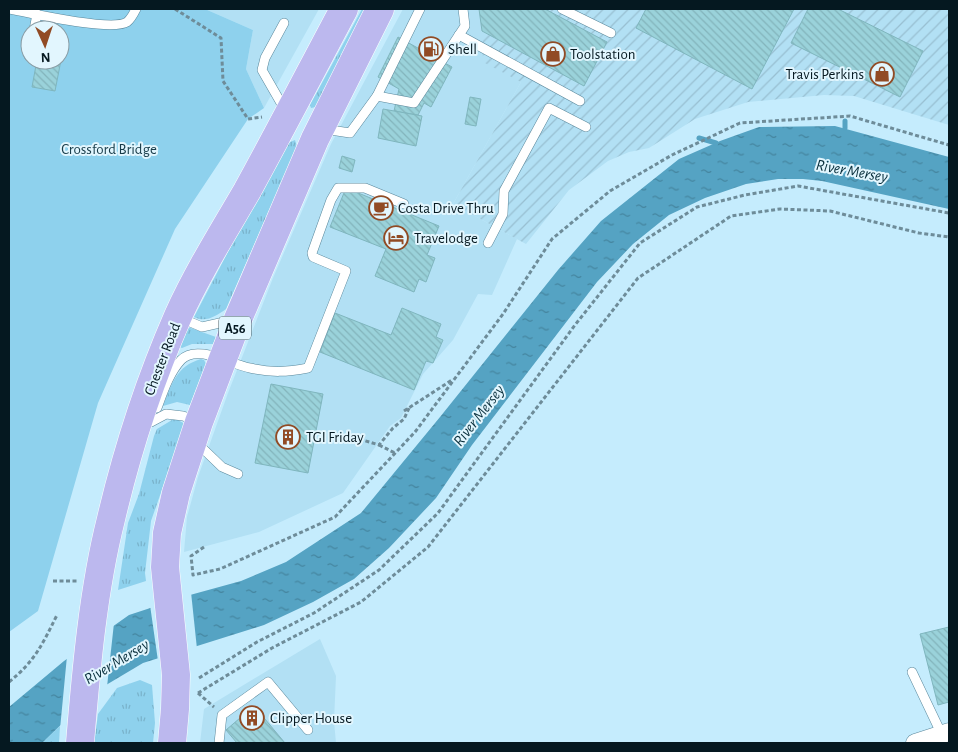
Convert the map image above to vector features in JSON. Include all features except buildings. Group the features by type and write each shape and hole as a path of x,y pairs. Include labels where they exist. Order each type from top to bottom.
{"highway":[{"name":"Chester Road","path":"80,743 85,682 110,520 147,394 178,317 205,262 344,9"},
{"name":"A56","path":"173,731 175,660 165,567 167,533 176,493 196,431 238,319 320,129 380,9"},
{"path":"288,114 320,129"}],"street":[{"path":"915,743 946,733"}],"lane":[{"path":"10,9 102,25 126,22 136,9"},
{"path":"320,129 350,133 377,96 420,9"},
{"path":"377,96 414,103 465,26 463,9"},
{"path":"562,9 611,33"},
{"path":"36,20 37,14"},
{"path":"284,23 265,58 262,70 288,114"},
{"path":"459,35 580,101"},
{"path":"488,243 503,214 504,191 549,108 586,127"},
{"path":"125,468 148,429 172,372 182,359 192,354 223,358 249,368 285,372 308,368 346,271 313,257 312,253 321,225 338,188 365,188 404,204"},
{"path":"178,317 202,327 238,319"},
{"path":"148,429 166,414 182,416 196,431 222,467 238,474"},
{"path":"912,672 946,733"},
{"path":"219,743 222,714 268,682 308,730"}],"path":[{"path":"175,9 220,38 223,81 248,119 288,114"},
{"path":"204,547 191,556 193,575 220,570 335,517 415,432 503,314 552,238 610,192 672,155 740,123 850,116 949,145"},
{"path":"199,678 257,642 314,613 379,570 438,513 575,325 640,243 697,207 745,195 798,186 949,213"},
{"path":"173,731 198,692 272,648 361,602 428,547 638,278 730,216 780,209 830,211 919,233 949,237"},
{"path":"404,411 454,379"},
{"path":"379,445 393,428 404,419 409,408"},
{"path":"353,437 379,445 395,453"},
{"path":"9,682 24,670 37,654 57,615"},
{"path":"198,692 222,714"}],"shaded area":[{"path":"205,9 319,9 264,108 246,69 253,30"},
{"path":"403,9 479,9 482,31 521,82 453,204 517,239 492,295 478,294 453,340 423,374 401,418 390,426 343,493 259,532 184,552 187,517 198,477 228,393 273,278 331,144"},
{"path":"479,9 949,9 949,125 854,96 824,95 748,102 695,119 649,148 629,152 608,161 569,190 526,244 453,204 521,82 483,62"},
{"path":"320,639 336,676 334,721 336,743 200,743 204,709"}],"green space":[{"name":"Crossford Bridge","path":"9,9 205,9 253,30 246,69 264,108 248,119 175,229 98,403 38,611 9,632"},
{"path":"362,9 370,9 316,107 311,108 310,105"},
{"path":"295,140 297,147 226,309 207,319 194,317 288,143"},
{"path":"188,327 216,337 213,344 192,344 182,348 179,347"},
{"path":"201,359 206,364 190,405 177,402 163,406 172,383 180,371"},
{"path":"172,420 178,420 185,424 151,521 145,573 146,581 118,590 128,523 139,494 154,436 157,429"},
{"path":"140,680 152,685 155,723 153,743 94,743 98,714 117,688"},
{"path":"60,726 59,743 42,743"}],"water":[{"name":"River Mersey","path":"835,126 949,157 949,209 822,181 778,179 746,184 705,198 669,215 633,244 597,282 472,445 436,498 389,548 354,579 313,602 264,625 143,663 96,691 42,743 9,743 9,707 64,661 129,615 241,581 286,562 361,513 558,270 601,221 679,159 759,127"}],"pier":[{"path":"191,592 197,649 158,661 150,605"},
{"path":"114,623 107,687 98,693 60,729 67,656"}],"waterway":[{"path":"845,121 845,128"},
{"path":"699,138 716,143"}],"place":[{"name":"Shell","path":"431,49"},
{"name":"Toolstation","path":"553,54"},
{"name":"Travis Perkins","path":"882,74"},
{"name":"Costa Drive Thru","path":"381,208"},
{"name":"Travelodge","path":"396,238"},
{"name":"TGI Friday","path":"288,437"},
{"name":"Clipper House","path":"252,718"}]}
